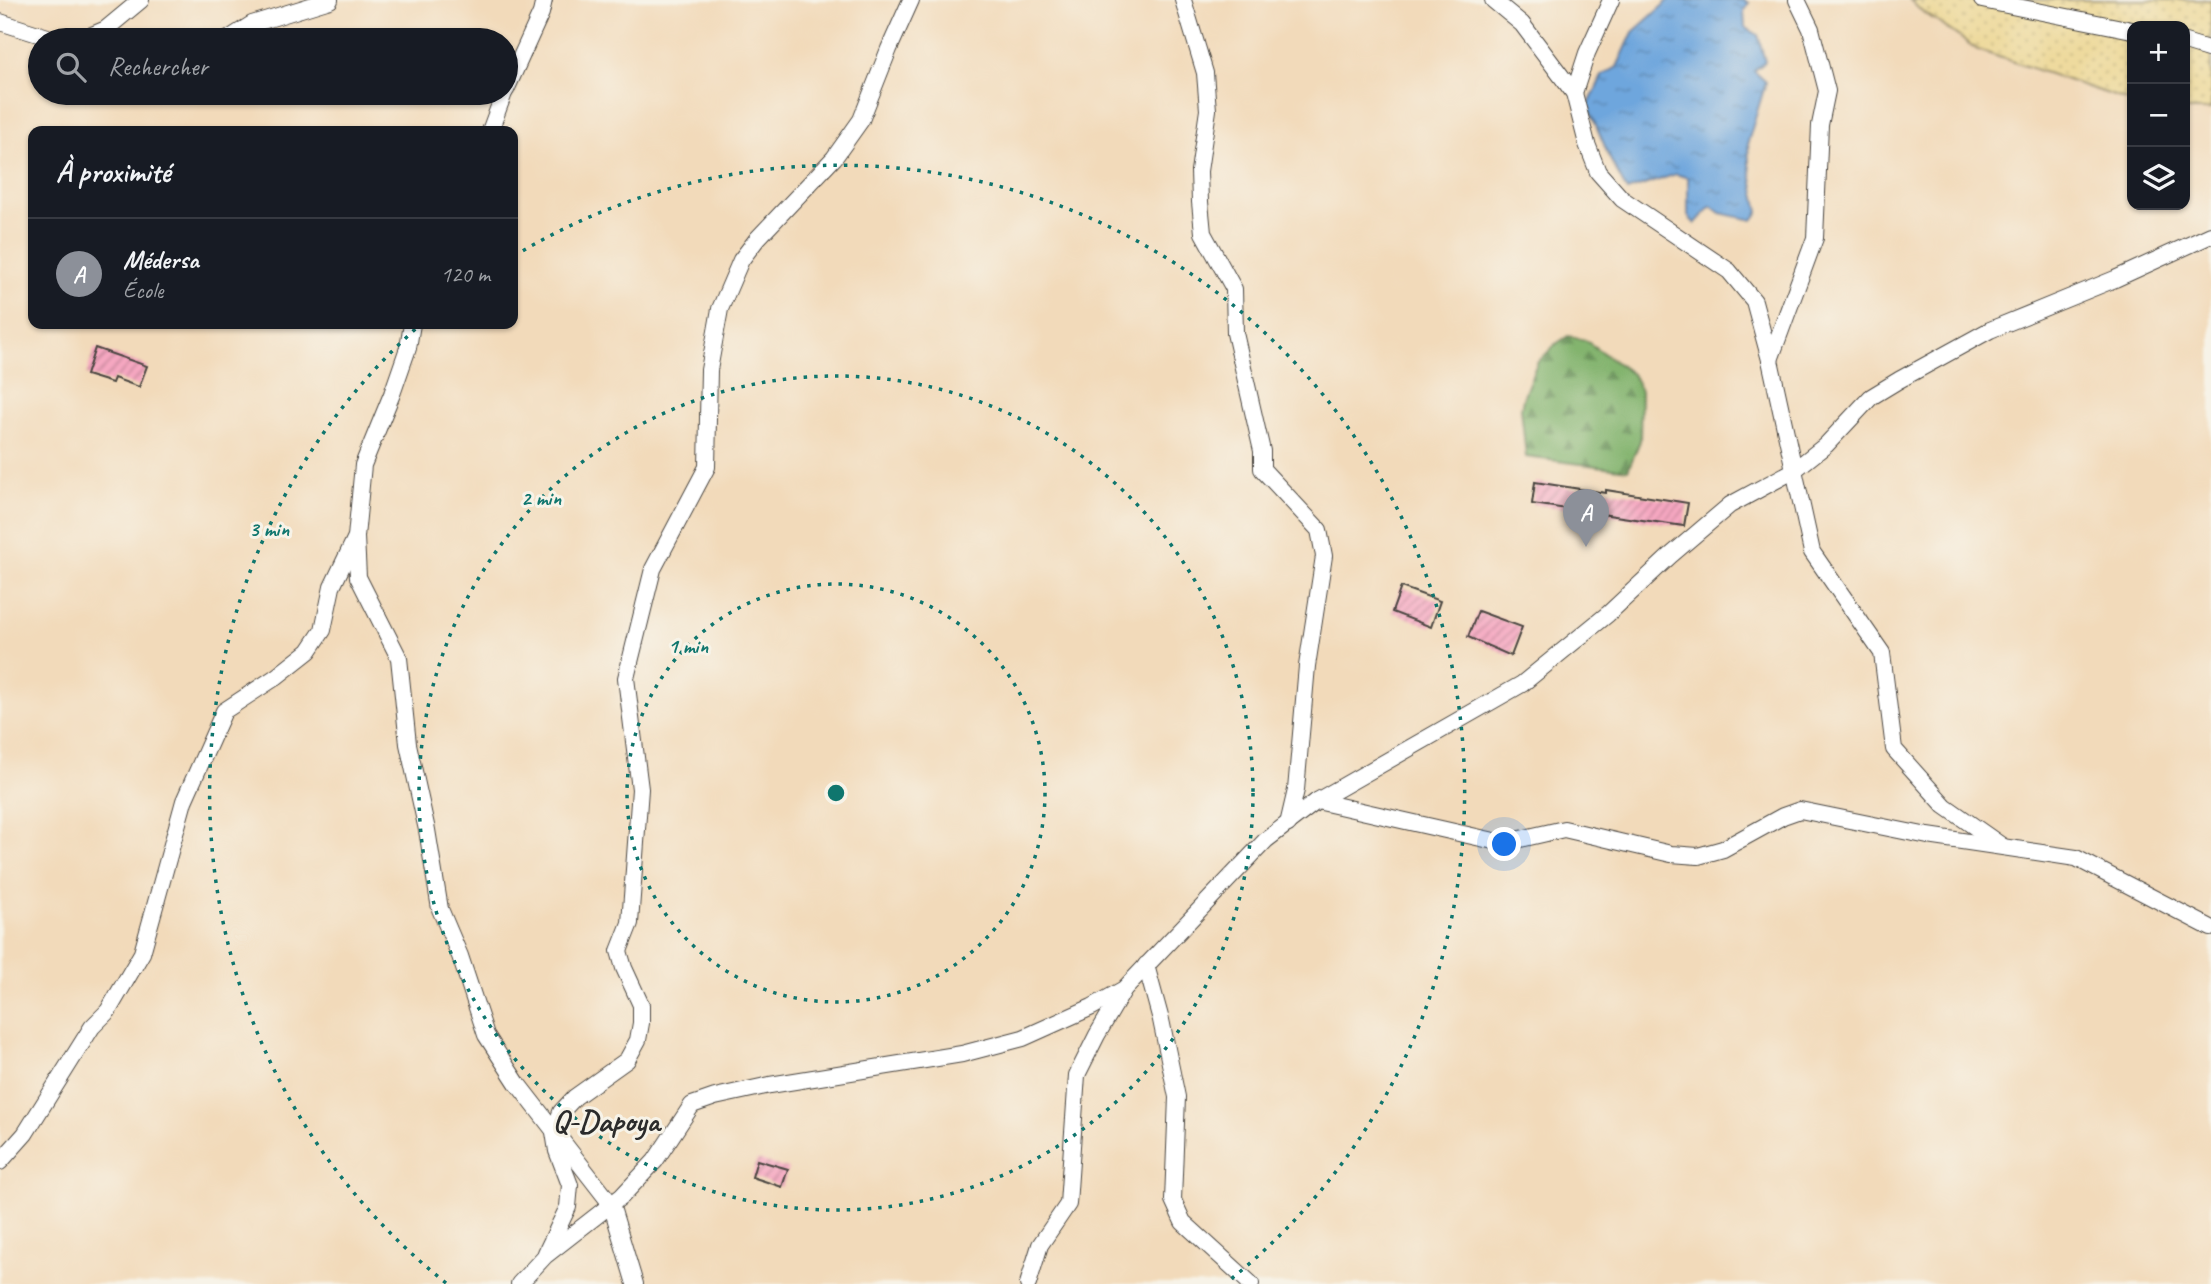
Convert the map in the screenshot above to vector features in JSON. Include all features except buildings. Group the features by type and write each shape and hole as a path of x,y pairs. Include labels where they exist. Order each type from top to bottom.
{"street":[{"path":"107,28 141,0"},
{"path":"246,28 330,0"},
{"path":"518,63 541,13 544,0"},
{"path":"545,1256 568,1207 570,1185 557,1151 554,1132 561,1112 575,1097 627,1060 638,1040 641,1005 619,951 630,923 640,789 626,678 653,569 707,467 709,370 720,309 741,260 757,239 834,158 861,120 911,0"},
{"path":"1183,0 1205,73 1208,110 1199,171 1203,233 1234,289 1235,334 1262,451 1262,469 1319,530 1324,556 1307,666 1296,790 1288,824"},
{"path":"1493,0 1522,24 1574,93 1587,144 1598,172 1622,199 1729,271 1754,300 1770,359 1812,552 1882,653 1894,749 1945,806 2003,846"},
{"path":"1574,93 1587,53 1611,0"},
{"path":"1770,359 1815,238 1820,125 1827,92 1811,29 1797,0"},
{"path":"1982,0 2127,29"},
{"path":"0,22 28,31"},
{"path":"2190,44 2211,50"},
{"path":"492,126 500,105"},
{"path":"1028,1284 1041,1245 1068,1204 1077,1075 1097,1035 1124,989 1266,840 1317,801 1522,684 1608,614 1730,505 1793,471 1826,445 1871,397 1990,330 2115,279 2211,235"},
{"path":"411,329 396,383 363,464 356,537 358,577 399,658 408,744 427,830 440,909 460,956 486,1035 517,1083 611,1204 635,1284"},
{"path":"0,1162 25,1135 93,1027 108,1011 142,953 184,801 224,711 276,677 309,651 323,630 332,587 356,537"},
{"path":"1317,801 1503,843 1564,829 1671,854 1698,856 1723,849 1783,816 1800,810 1928,836 2076,858 2211,928"},
{"path":"1146,965 1177,1097 1173,1200 1183,1222 1251,1284"},
{"path":"519,1284 545,1256 622,1196 655,1161 692,1105 770,1085 962,1054 1023,1038 1092,1007 1124,989"}],"green space":[{"path":"1568,336 1585,340 1632,374 1641,391 1640,441 1628,470 1526,457 1521,408 1524,395 1537,363"}],"sand":[{"path":"1910,0 2211,0 2211,110 2190,110 2190,21 2127,21 2127,100 1978,50"}],"water":[{"path":"1669,0 1743,0 1749,3 1744,11 1745,27 1758,35 1765,62 1754,71 1766,82 1748,142 1749,164 1759,212 1753,220 1720,213 1711,206 1695,224 1688,216 1688,178 1676,174 1627,191 1610,159 1588,106 1602,76 1617,67 1633,32"}],"place":[{"name":"Médersa","path":"1586,547"}],"district":[{"name":"Q-Dapoya","path":"606,1120"}]}
